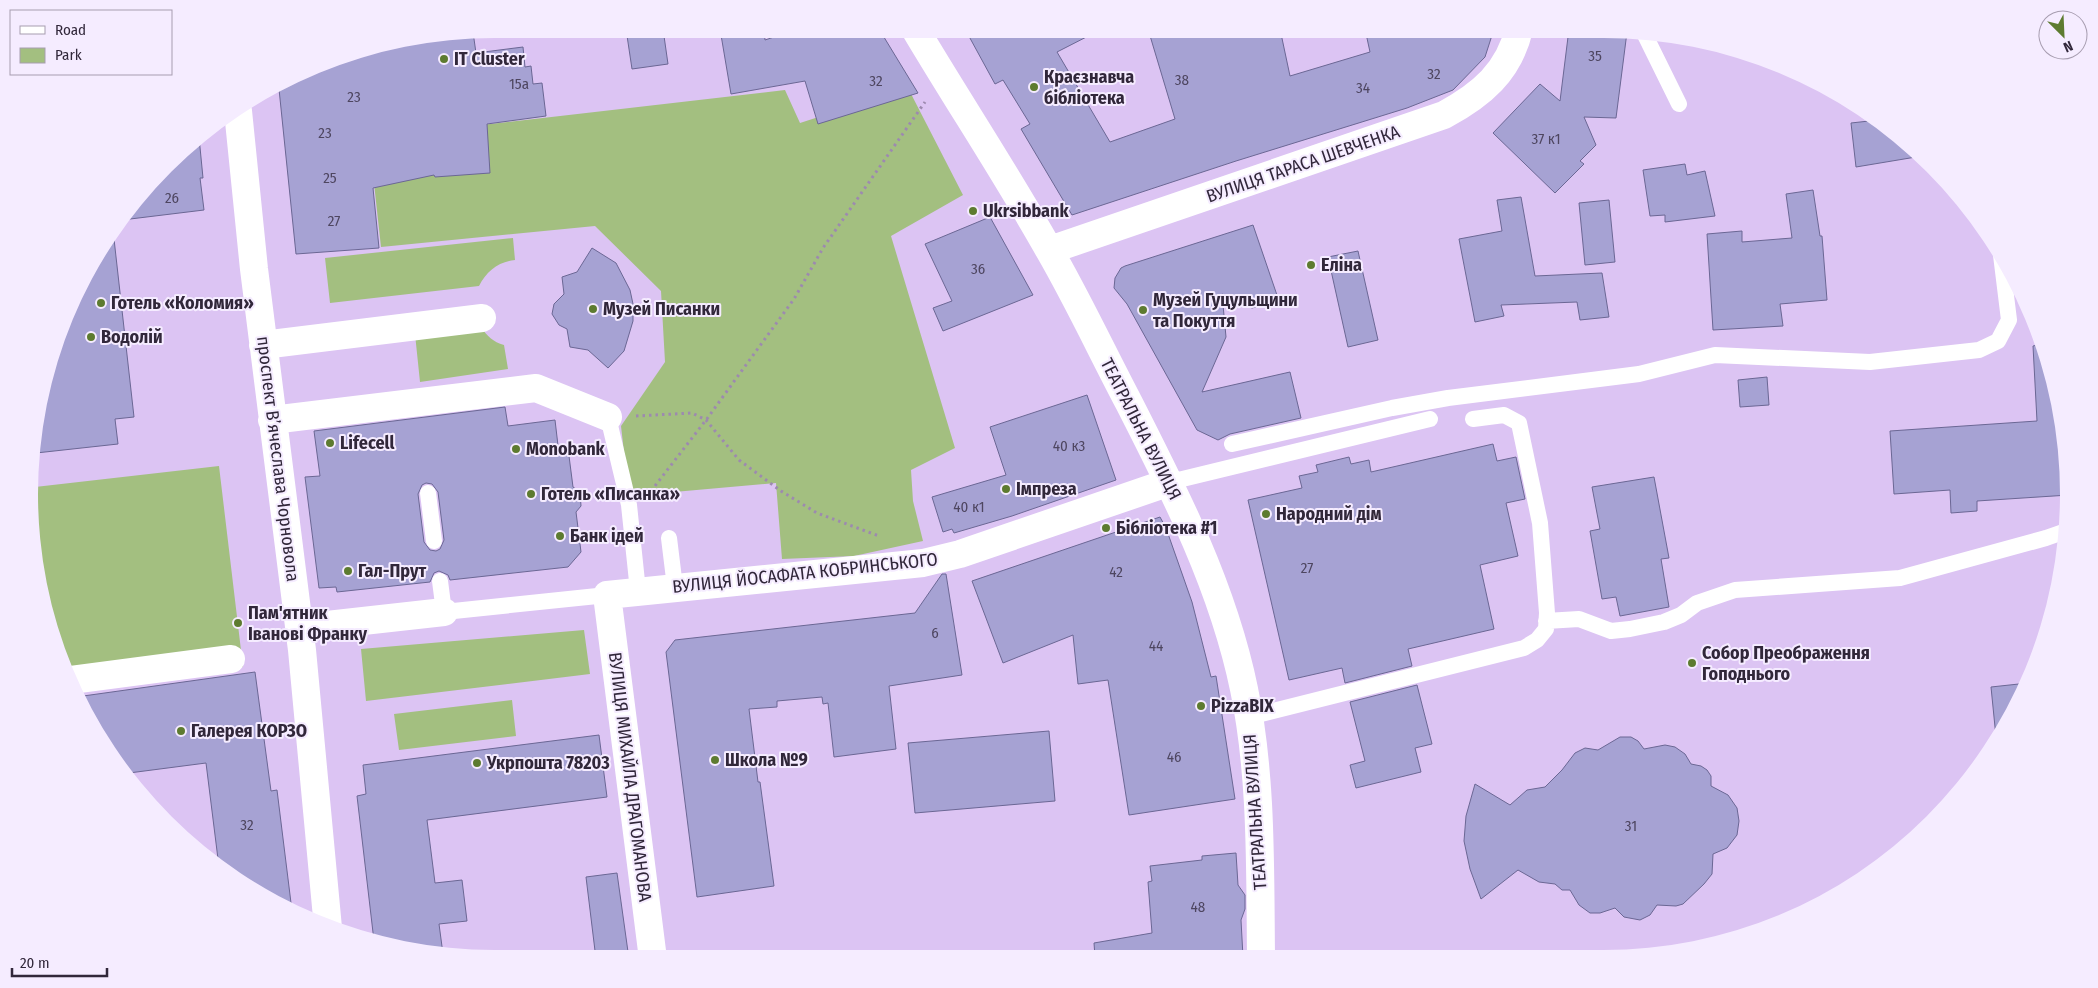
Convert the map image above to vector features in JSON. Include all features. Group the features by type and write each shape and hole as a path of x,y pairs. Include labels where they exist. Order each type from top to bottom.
{"street":[{"name":"ТЕАТРАЛЬНА ВУЛИЦЯ","path":"920,38 1050,250 1170,482 1210,571 1222,606 1244,688 1249,716 1259,829 1261,950"},
{"name":"ВУЛИЦЯ ТАРАСА ШЕВЧЕНКА","path":"1050,250 1418,126 1444,115 1476,96 1490,84 1510,52 1515,38"},
{"name":"проспект Вʼячеслава Чорновола","path":"238,115 272,420 300,628 327,919"},
{"path":"263,345 482,318"},
{"path":"272,420 536,388 608,417"},
{"name":"ВУЛИЦЯ ЙОСАФАТА КОБРИНСЬКОГО","path":"608,595 924,563 960,554 1170,482"},
{"name":"ВУЛИЦЯ МИХАЙЛА ДРАГОМАНОВА","path":"608,595 652,950"},
{"path":"300,628 444,612"},
{"path":"77,679 231,659"}],"lane":[{"path":"1647,39 1679,104"},
{"path":"1232,444 1392,408 1448,398 1639,374 1715,355 1870,362 1979,350 1998,341 2009,320 2003,274"},
{"path":"1249,716 1524,648 1537,640 1546,629 1540,524 1519,423 1504,415 1472,419"},
{"path":"608,417 629,505 638,591"},
{"path":"1170,482 1430,419"},
{"path":"428,493 434,540"},
{"path":"1546,621 1579,619 1611,631 1630,630 1664,622 1681,614 1697,603 1734,590 1900,578 2059,533"},
{"path":"669,538 675,587"},
{"path":"440,581 444,612 608,595"}],"path":[{"path":"629,505 641,503 706,420 794,299 823,248 944,77"},
{"path":"608,417 692,413 706,420 739,460 782,491 817,513 869,534 887,538"}],"green space":[{"path":"908,88 963,195 891,236 955,448 911,470 913,501 923,541 854,556 782,559 776,483 629,496 621,426 665,362 661,291 595,226 381,247 369,138 785,90 800,123"},
{"path":"513,238 515,260 498,265 486,276 479,286 330,303 325,258"},
{"path":"481,327 491,338 504,345 508,369 420,382 415,334"},
{"path":"219,466 243,667 82,689 62,641 46,583 38,524 38,487"},
{"path":"584,630 590,674 366,701 361,649"},
{"path":"512,700 516,736 399,750 394,714"}],"building":[{"path":"474,38 476,53 523,47 525,67 531,66 533,84 542,83 546,116 487,124 490,173 435,177 434,175 373,188 379,248 296,254 279,92 319,72 376,53 405,46 434,41"},
{"path":"627,38 664,38 668,64 632,69"},
{"path":"722,38 765,38 765,40 771,38 884,38 918,93 818,124 805,81 731,94"},
{"path":"970,38 1084,38 1057,52 1110,142 1175,119 1151,38 1282,38 1290,76 1370,52 1367,38 1491,38 1485,57 1453,90 1407,108 1236,161 1072,215 1021,129 1030,124 1003,80 995,84"},
{"path":"1568,38 1626,38 1616,118 1584,117 1596,145 1580,161 1584,164 1555,193 1493,133 1540,84 1560,101"},
{"path":"1868,121 1912,158 1856,167 1851,123"},
{"path":"200,145 203,178 200,178 204,210 130,219 171,171"},
{"path":"1685,164 1687,175 1705,171 1715,216 1665,222 1665,215 1650,216 1643,170"},
{"path":"1813,190 1820,236 1822,236 1827,300 1780,304 1783,326 1713,330 1707,234 1742,231 1742,242 1792,238 1786,194"},
{"path":"1521,197 1535,276 1602,273 1609,317 1580,320 1577,302 1501,305 1504,316 1475,322 1459,239 1502,231 1497,200"},
{"path":"1609,200 1615,262 1585,265 1579,203"},
{"path":"990,217 1033,295 943,331 933,308 952,301 925,244"},
{"path":"1253,225 1279,301 1252,308 1222,294 1226,337 1202,392 1290,372 1301,418 1230,434 1218,440 1197,430 1127,304 1114,288 1115,278 1121,268 1125,266"},
{"name":"Водолій","path":"114,240 134,417 115,419 118,444 39,453 46,405 62,347 72,319 85,292"},
{"name":"Музей Писанки","path":"592,248 616,263 630,290 633,304 633,321 624,351 608,368 588,350 570,347 567,329 559,325 552,314 554,304 564,294 562,277 577,272"},
{"path":"1358,251 1378,340 1348,347 1328,257"},
{"path":"2033,346 2036,347 2052,405 2060,464 2060,496 1977,501 1977,511 1951,513 1950,490 1894,494 1890,431 2037,421"},
{"path":"1767,377 1769,405 1740,407 1738,380"},
{"path":"1087,395 1116,480 1012,516 954,533 952,529 943,532 932,497 1006,475 990,427"},
{"name":"Готель «Писанка»","path":"505,407 508,426 555,420 559,454 569,456 573,487 580,492 581,506 576,512 581,552 568,567 450,580 448,575 439,571 434,573 430,582 337,592 336,587 319,588 305,477 320,476 314,431","holes":["426,483 432,484 438,492 444,540 440,549 436,551 430,550 424,542 418,494 422,485"]},
{"path":"1493,444 1497,461 1516,457 1525,499 1506,503 1518,556 1480,565 1494,629 1408,649 1412,666 1345,683 1342,668 1289,680 1248,500 1302,488 1299,476 1318,472 1316,465 1349,457 1351,464 1369,460 1371,472"},
{"path":"1654,477 1669,558 1661,559 1669,607 1620,616 1616,597 1602,599 1590,531 1600,529 1592,487"},
{"path":"1160,517 1166,528 1192,602 1211,677 1216,676 1235,799 1129,815 1108,680 1078,684 1073,635 1003,663 972,581"},
{"name":"Школа №9","path":"942,574 946,574 962,675 889,686 896,749 834,757 828,703 823,704 822,697 777,701 777,707 749,709 774,886 697,897 666,652 675,640 915,613"},
{"name":"Галерея КОРЗО","path":"255,672 271,791 277,790 291,902 240,874 218,857 206,763 132,773 114,748 85,696"},
{"path":"2019,684 1995,729 1991,687"},
{"path":"1417,685 1432,744 1415,748 1421,772 1356,788 1350,765 1365,761 1350,702"},
{"path":"1049,731 1055,801 915,813 908,743"},
{"path":"599,735 607,797 427,820 435,883 462,880 467,921 439,924 442,948 434,947 373,934 357,796 366,794 363,765"},
{"path":"1620,737 1631,737 1638,741 1644,749 1665,745 1675,747 1685,754 1691,764 1701,766 1707,770 1711,776 1711,786 1728,795 1737,808 1739,821 1737,835 1727,848 1713,854 1712,874 1704,884 1683,904 1676,906 1657,905 1650,915 1640,920 1624,917 1615,908 1600,913 1590,913 1579,905 1570,890 1562,890 1555,884 1539,882 1518,870 1481,899 1470,869 1464,841 1466,816 1475,784 1510,805 1527,790 1545,787 1575,753 1585,748 1598,750"},
{"path":"1236,853 1238,885 1245,895 1245,909 1241,920 1243,950 1094,950 1094,943 1152,933 1148,882 1152,881 1150,866 1202,860 1202,856"},
{"path":"617,873 628,950 595,950 586,877"}],"place":[{"name":"IT Cluster","path":"444,59"},
{"name":"Краєзнавча бібліотека","path":"1034,87"},
{"name":"Ukrsibbank","path":"973,211"},
{"name":"Еліна","path":"1311,265"},
{"name":"Готель «Коломия»","path":"101,303"},
{"name":"Музей Писанки","path":"593,309"},
{"name":"Музей Гуцульщини та Покуття","path":"1143,310"},
{"name":"Водолій","path":"91,337"},
{"name":"Lifecell","path":"330,443"},
{"name":"Monobank","path":"516,449"},
{"name":"Імпреза","path":"1006,489"},
{"name":"Готель «Писанка»","path":"531,494"},
{"name":"Народний дім","path":"1266,514"},
{"name":"Бібліотека #1","path":"1106,528"},
{"name":"Банк ідей","path":"560,536"},
{"name":"Гал-Прут","path":"348,571"},
{"name":"Пам'ятник Іванові Франку","path":"238,623"},
{"name":"Собор Преображення Гоподнього","path":"1692,663"},
{"name":"PizzaBIX","path":"1201,706"},
{"name":"Галерея КОРЗО","path":"181,731"},
{"name":"Школа №9","path":"715,760"},
{"name":"Укрпошта 78203","path":"477,763"}]}
